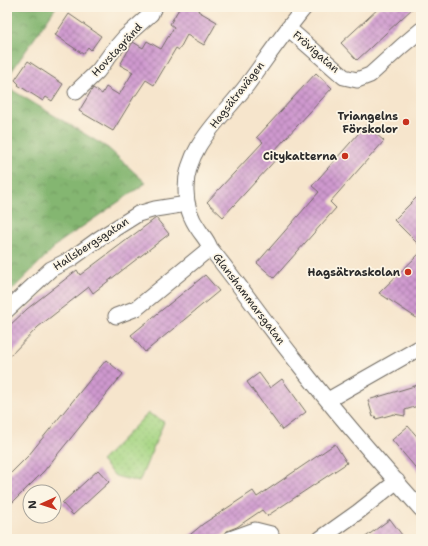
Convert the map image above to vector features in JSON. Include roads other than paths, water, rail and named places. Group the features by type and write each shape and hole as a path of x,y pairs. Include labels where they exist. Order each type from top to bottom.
{"street":[{"name":"Hovstagränd","path":"76,92 98,71 112,52 128,35 151,14 153,8 155,7"},
{"name":"Hagsätravägen","path":"186,197 188,171 195,153 213,126 246,86 305,7"},
{"name":"Frövigatan","path":"288,28 344,77 357,80 370,75 421,30"},
{"name":"Glanshammarsgatan","path":"186,197 192,218 209,244 210,248 297,363 364,446 421,508"},
{"name":"Hallsbergsgatan","path":"7,310 51,269 71,259 100,238 138,214 186,197"},
{"path":"116,316 137,308 210,248"},
{"path":"328,400 418,352"},
{"path":"320,539 358,512 397,481"},
{"path":"230,539 254,530 271,534 272,539"}],"place":[{"name":"Triangelns Förskolor","path":"406,122"},
{"name":"Citykatterna","path":"345,156"},
{"name":"Hagsätraskolan","path":"408,272"}]}
